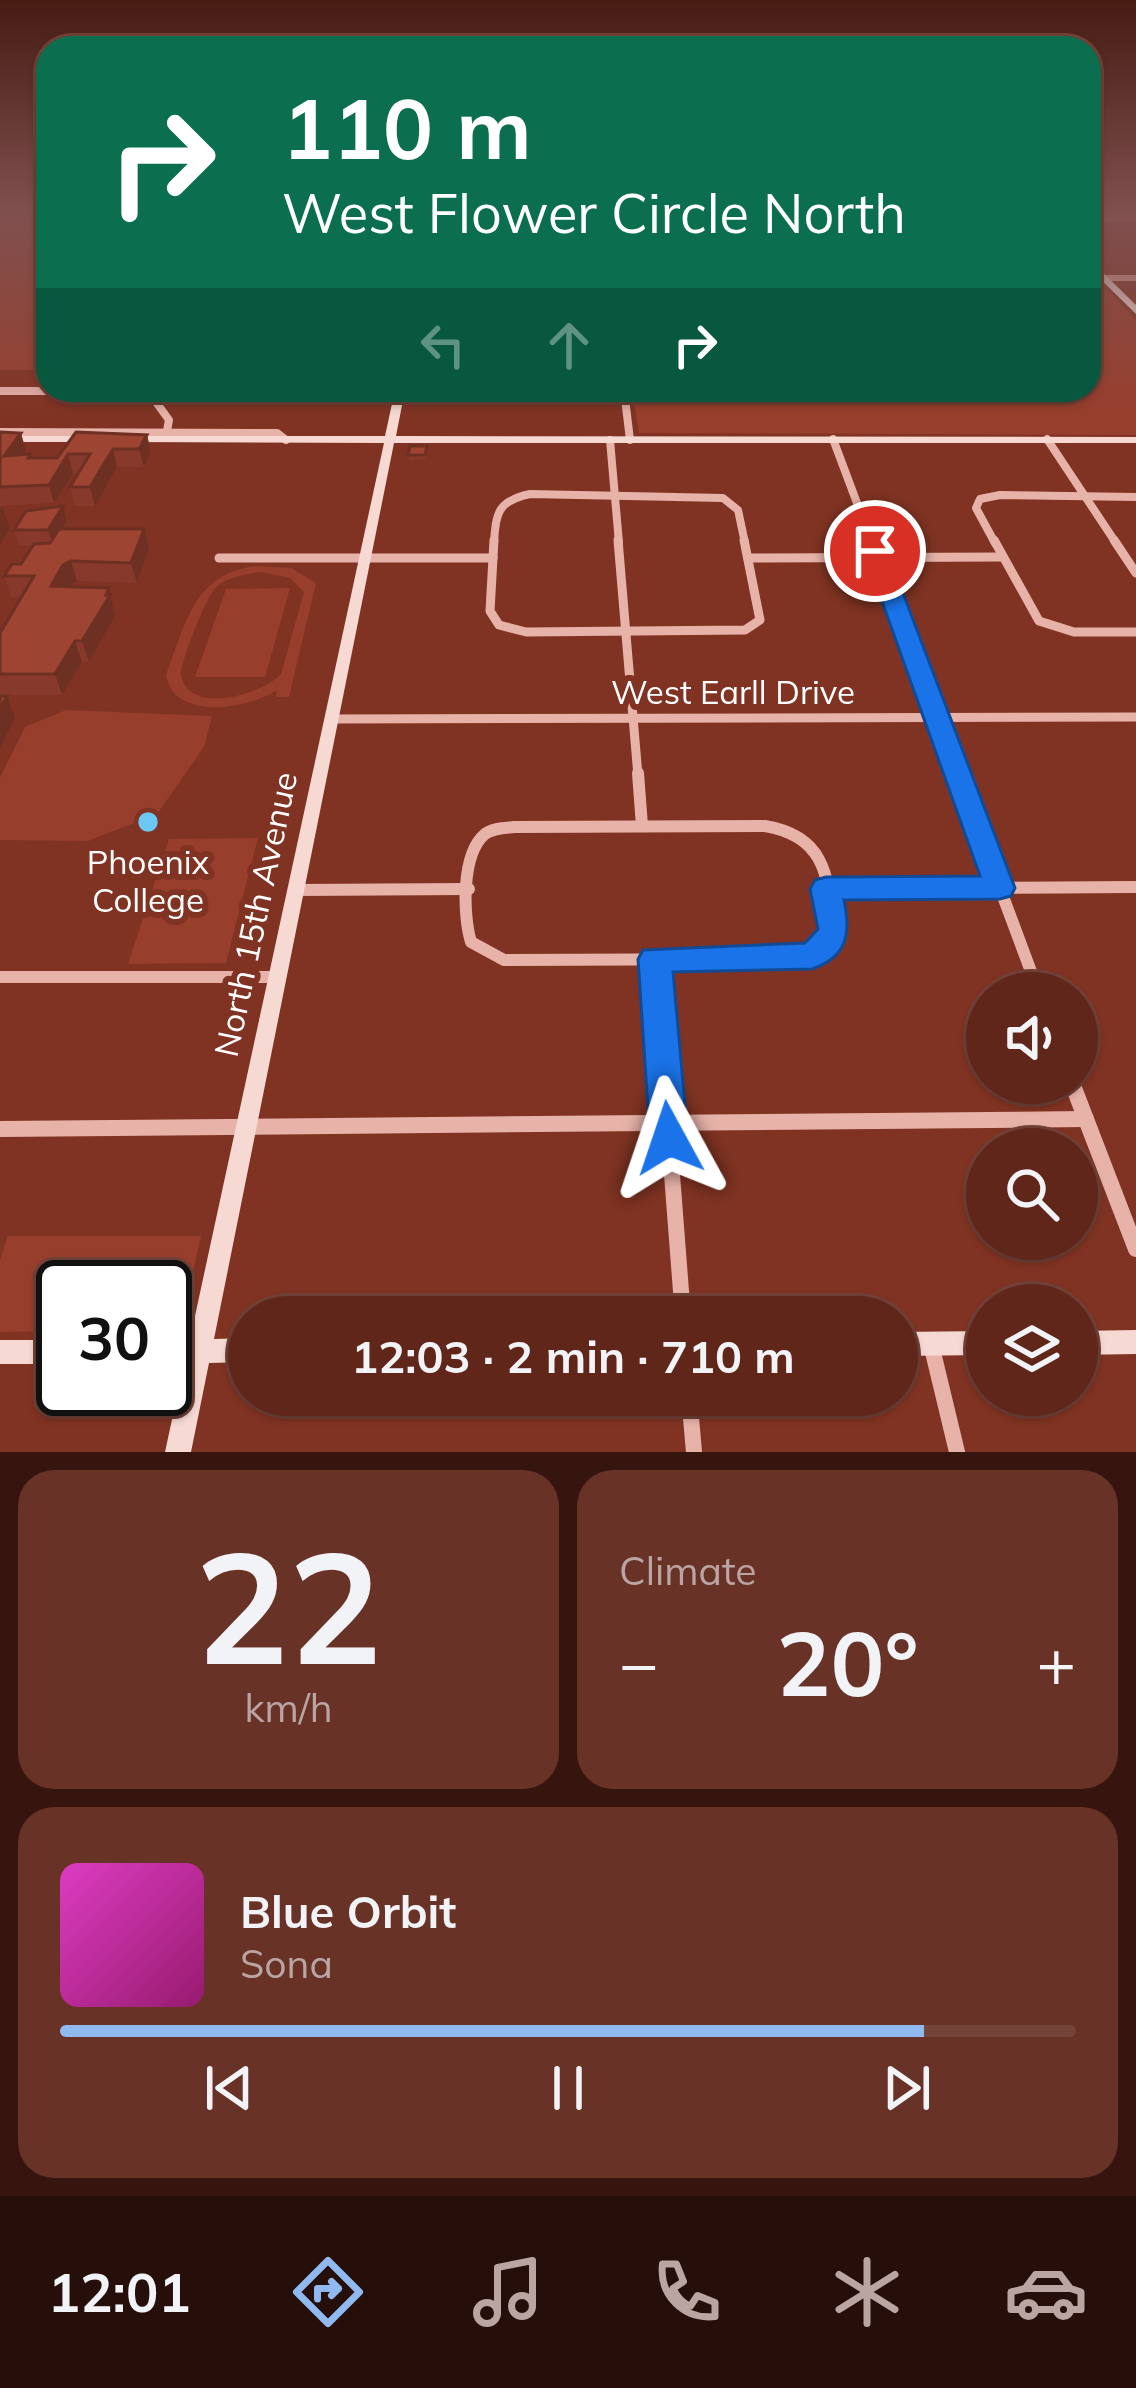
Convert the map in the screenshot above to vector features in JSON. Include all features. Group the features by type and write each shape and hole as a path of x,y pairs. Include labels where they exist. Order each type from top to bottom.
{"main road":[{"path":"1109,283 1136,311"}],"street":[{"path":"0,391 36,391"},
{"path":"156,402 169,420 167,436"},
{"name":"North 15th Avenue","path":"178,1452 397,402"},
{"path":"625,402 630,440"},
{"path":"0,435 286,440 1136,440"},
{"path":"832,439 1031,972"},
{"path":"610,440 642,826"},
{"path":"1047,440 1131,558 1136,574"},
{"path":"616,494 723,498 737,507 762,615 751,627 722,632 526,632 500,625 490,611 496,511 510,498 616,494"},
{"path":"1136,497 980,499 976,508 1031,615 1050,627 1074,632 1136,632"},
{"path":"749,558 1001,556"},
{"path":"219,558 493,558"},
{"name":"West Earll Drive","path":"331,719 1136,717"},
{"path":"514,826 642,826 796,830 816,850 834,929 830,941 812,956 655,959 504,960 472,944 466,928 472,850 485,833 514,826"},
{"path":"826,889 1136,887"},
{"path":"294,890 469,889"},
{"path":"655,959 681,1296"},
{"path":"0,976 274,977"},
{"path":"1080,1104 1136,1249"},
{"path":"0,1129 1086,1119"},
{"path":"1098,1342 1136,1342"},
{"path":"918,1344 966,1343"},
{"path":"931,1344 956,1452"},
{"path":"192,1352 228,1351"},
{"path":"0,1352 36,1352"},
{"path":"691,1416 694,1452"}],"shaded area":[{"path":"0,283 36,283 36,370 0,370"},
{"path":"1101,283 1136,320 1136,435 639,433 634,402 1101,402"},
{"path":"254,566 291,568 316,583 289,697 276,697 277,690 232,706 197,705 172,690 166,675 194,605 204,591 233,571","holes":["261,572 290,578 304,592 281,674 259,688 228,697 198,695 187,688 181,676 184,659 216,587 231,578"]},
{"path":"290,588 265,677 195,677 226,589"},
{"path":"66,710 212,716 204,747 157,814 88,841 0,840 0,777 25,727"},
{"path":"258,838 226,963 128,964 169,839"},
{"path":"8,1236 201,1236 192,1276 192,1260 36,1260 36,1331 0,1332 0,1260"}],"building":[{"path":"0,432 21,433 4,456 30,454 28,458 57,458 76,432 147,435 139,449 113,449 90,487 70,487 90,454 68,454 49,485 0,487"},
{"path":"410,446 427,446 425,455 408,455"},
{"path":"63,506 48,530 14,530 26,511"},
{"path":"59,529 144,529 131,563 71,561 63,565 51,586 109,588 106,595 110,595 55,674 0,674 0,633 34,576 4,576 12,564 21,564 34,544 50,543"}],"place":[{"name":"Phoenix College","path":"148,822"}],"route":[{"path":"669,1138 655,959 812,956 830,941 834,929 826,889 1000,888 875,551"}]}
